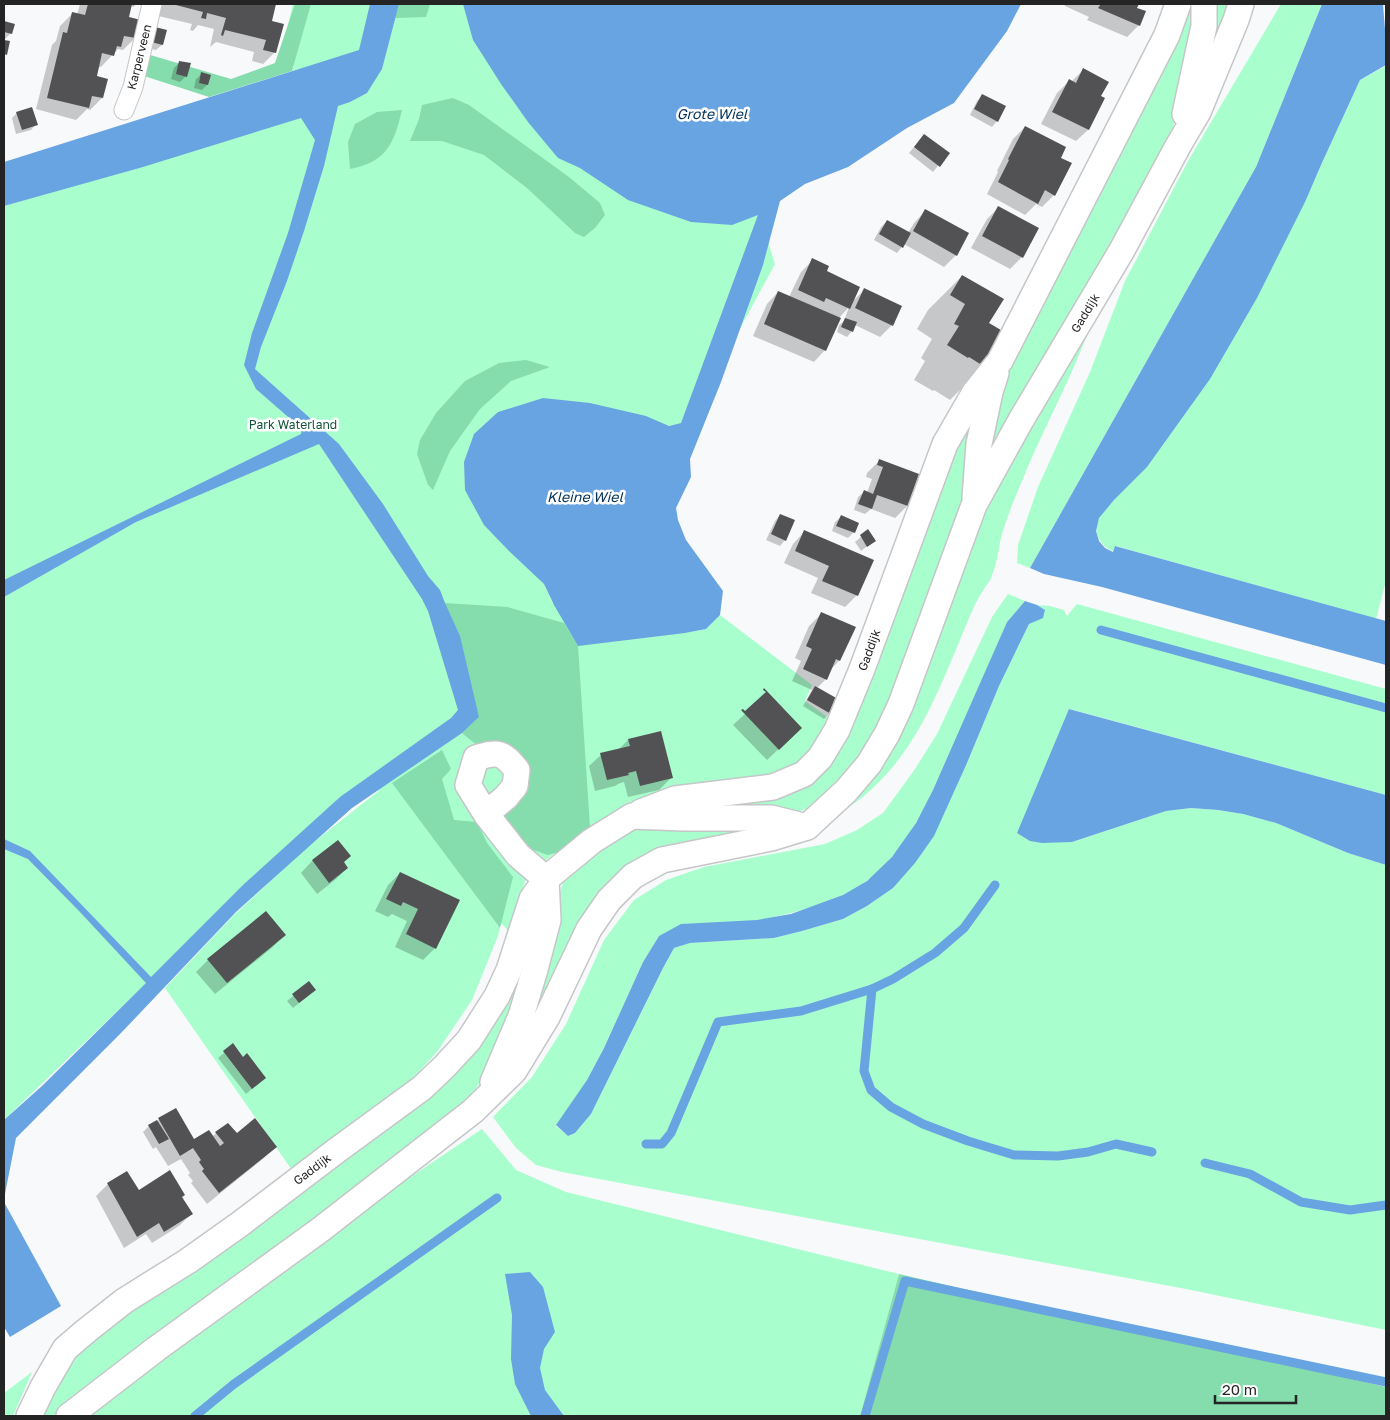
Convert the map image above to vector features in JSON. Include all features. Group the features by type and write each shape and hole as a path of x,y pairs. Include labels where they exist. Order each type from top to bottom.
{"street":[{"name":"Karperveen","path":"124,110 133,87 152,4"},
{"name":"Gaddijk","path":"974,505 979,444 990,392 1000,361 1167,35 1178,4"},
{"name":"Gaddijk","path":"1178,146 1204,26 1204,4"},
{"name":"Gaddijk","path":"69,1416 156,1349 327,1224 473,1111 514,1071 548,1017 589,929 609,900 633,876 662,860 771,838 808,827 846,791 869,764 887,734 901,704 974,505 1021,420 1122,250 1198,112 1241,4"},
{"name":"Gaddijk","path":"29,1416 65,1349 86,1331 124,1301 188,1262 240,1224 422,1088 445,1066 469,1040 497,996 509,970 532,899 546,879 592,841 632,816 675,799 773,787 804,774 820,758 837,730 862,669 944,444 975,392 1000,361"},
{"path":"486,814 518,855 546,879"},
{"path":"632,816 771,818 808,827"},
{"name":"Gaddijk","path":"486,1098 520,1016 534,973 548,920 546,879"}],"green space":[{"name":"Park Waterland","path":"293,4 468,4 758,210 775,264 688,425 681,423 669,426 538,578 544,584 552,602 685,633 706,629 720,615 812,685 805,701 833,721 797,770 616,812 590,826 527,875 509,932 466,882 500,928 472,1000 437,1052 400,1092 294,1173 165,988 232,917 306,848 380,790 340,797 4,1120 4,206 264,129 338,94 299,69 292,71 294,66 280,57"},
{"path":"295,4 311,4 292,71 209,97 141,75 147,54 231,79 275,63"},
{"path":"399,4 430,4 426,17 395,18"},
{"path":"1187,4 1199,4 1181,98 1168,145 982,473 1003,374"},
{"path":"1211,4 1235,4 1221,41 1206,45"},
{"path":"1281,4 1322,4 1256,167 1030,568 1017,563 1018,545 1038,487 1090,372 1125,281 1188,161"},
{"path":"1386,66 1386,581 1376,619 1116,546 1114,552 1099,539 1096,524 1099,516 1114,500 1306,200 1360,80"},
{"path":"453,98 469,105 569,177 600,203 605,215 595,228 584,237 575,233 527,188 484,155 442,141 410,141 419,119 422,105"},
{"path":"402,110 392,141 381,156 363,166 350,169 348,142 355,124 377,112"},
{"path":"1100,300 1074,366 1036,448 1007,518 991,578 979,597 946,674 920,727 904,752 886,774 865,795 840,813 855,790 973,527"},
{"path":"526,360 550,367 511,381 480,409 450,451 433,490 428,485 417,454 420,440 436,413 465,381 499,363"},
{"path":"974,404 967,508 895,702 862,762 817,804 804,810 790,813 672,808 782,793 873,655"},
{"path":"1008,594 1025,601 1007,622 936,785 912,829 883,867 864,883 843,895 799,911 776,917 659,936 643,962 604,1048 587,1080 556,1126 568,1136 575,1133 591,1114 674,948 690,943 774,938 802,931 843,919 867,906 893,888 967,763 999,686 1029,624 1043,617 1045,610 1037,605 1064,610 1067,616 1077,604 1386,689 1386,795 1070,709 1072,842 1166,811 1191,808 1243,814 1276,823 1348,853 1386,865 1386,1330 1186,1289 562,1172 536,1165 516,1148 493,1117 532,1077 566,1024 604,940 634,900 666,880 704,867 825,844 857,830 883,813 915,769 937,734 992,617"},
{"path":"445,603 507,607 564,623 578,646 590,827 559,852 548,855 525,847 503,817 523,793 478,746 462,733 479,717"},
{"path":"442,750 451,769 442,779 454,820 477,822 487,843 513,877 500,928 392,783"},
{"path":"774,823 629,866 541,1014 526,1013 563,882 583,854 633,826"},
{"path":"529,964 492,1061 473,1094 449,1120 53,1416 35,1416 72,1354 339,1157 510,986"},
{"path":"482,1129 516,1170 566,1192 899,1274 860,1416 88,1416 247,1295 400,1184"},
{"path":"899,1274 1386,1387 1386,1416 860,1416"},
{"path":"32,1372 13,1416 4,1416 4,1393"}],"water":[{"path":"370,4 399,4 382,69 367,93 338,106 324,166 304,231 261,347 255,369 339,444 383,504 428,576 440,590 460,636 479,717 462,733 352,808 236,912 121,1033 16,1138 4,1199 4,1120 42,1086 146,983 28,859 4,849 4,839 30,851 151,977 244,884 340,797 451,718 458,710 428,611 422,599 319,444 136,522 4,597 4,580 301,434 302,429 256,389 244,365 252,333 288,233 315,140 301,118 143,167 4,206 4,162 359,50"},
{"name":"Grote Wiel","path":"463,4 1021,4 1007,31 954,103 907,128 848,167 805,184 780,201 763,265 721,382 690,459 691,477 676,508 678,520 686,540 723,591 720,615 706,629 578,646 544,584 484,525 465,490 464,462 474,434 498,412 543,398 590,403 646,416 669,426 681,423 758,215 732,225 691,222 628,200 580,168 558,158 528,122 473,40"},
{"path":"1322,4 1383,4 1386,65 1360,80 1306,200 1257,298 1210,379 1147,467 1099,518 1096,531 1099,541 1105,548 1113,552 1115,546 1386,621 1386,665 1102,587 1044,574 1030,568 1256,167"},
{"path":"1025,601 1045,610 1043,618 1029,624 999,686 934,836 915,863 893,888 867,906 843,919 774,938 690,943 674,948 591,1114 575,1133 568,1136 556,1125 587,1080 604,1048 643,962 659,936 681,924 757,920 791,914 843,895 867,881 892,857 916,823 933,790 1007,622"},
{"path":"1069,709 1386,795 1386,865 1348,853 1276,823 1243,814 1191,808 1166,811 1072,842 1042,843 1030,841 1017,833"},
{"path":"4,1202 61,1306 10,1337 4,1327"},
{"path":"530,1272 543,1287 555,1332 544,1349 540,1368 545,1390 564,1416 531,1416 515,1384 511,1359 512,1315 505,1274"}],"building":[{"path":"88,4 132,4 129,17 141,20 136,38 124,36 121,47 117,46 114,56 102,53 97,76 108,79 103,98 92,96 89,108 47,98 63,32 67,33 72,12 85,15"},
{"path":"172,4 276,4 272,21 284,24 276,53 263,50 266,40 225,30 223,36 221,35 226,18 207,13 206,19 201,18 203,12"},
{"path":"1101,4 1139,4 1137,8 1146,11 1140,26 1098,8"},
{"path":"4,21 15,24 12,34 4,32"},
{"path":"155,27 167,30 163,45 151,42"},
{"path":"4,40 10,41 7,55 4,54"},
{"path":"179,61 191,63 187,77 176,74"},
{"path":"1083,68 1109,82 1101,96 1105,98 1089,130 1052,112 1069,79 1076,83"},
{"path":"201,72 211,75 208,85 199,83"},
{"path":"982,94 1006,106 998,122 974,109"},
{"path":"32,107 38,125 22,130 16,112"},
{"path":"1025,126 1066,147 1061,158 1072,163 1055,196 1045,190 1038,204 998,182"},
{"path":"924,134 950,153 940,167 914,147"},
{"path":"998,206 1039,228 1023,258 982,236"},
{"path":"925,209 969,233 957,256 913,231"},
{"path":"887,220 911,233 903,248 879,234"},
{"path":"812,258 829,266 827,271 860,287 850,309 826,298 824,302 798,290"},
{"path":"962,275 1004,299 989,323 1006,333 985,367 947,345 959,326 954,324 965,304 950,295"},
{"path":"864,288 902,306 893,326 855,308"},
{"path":"778,291 841,318 826,351 764,324"},
{"path":"845,318 857,322 853,332 841,327"},
{"path":"879,459 919,474 908,506 877,495 872,509 858,504 864,490 873,494 883,467 877,465"},
{"path":"780,514 795,520 786,541 771,534"},
{"path":"841,515 859,523 855,533 836,526"},
{"path":"868,529 876,541 867,547 860,535"},
{"path":"804,530 874,560 858,596 822,581 829,566 795,551"},
{"path":"821,612 856,627 840,661 836,659 827,680 803,669 812,649 806,646"},
{"path":"815,686 838,699 831,714 807,700"},
{"path":"764,688 802,728 779,750 741,710 745,711 766,692 763,690"},
{"path":"661,731 673,778 640,786 636,771 628,773 629,775 607,780 600,753 630,746 628,739"},
{"path":"338,840 351,856 344,862 348,868 329,883 312,860"},
{"path":"400,872 460,900 436,949 406,934 418,909 403,902 401,906 386,899"},
{"path":"266,911 286,935 227,983 207,959"},
{"path":"309,981 316,990 299,1003 292,994"},
{"path":"233,1043 243,1057 247,1053 266,1078 252,1089 223,1051"},
{"path":"176,1108 194,1139 209,1130 220,1146 224,1143 215,1132 228,1123 237,1133 255,1118 277,1147 219,1193 202,1171 204,1169 199,1162 201,1160 193,1148 180,1156 158,1118"},
{"path":"157,1120 169,1139 159,1144 148,1125"},
{"path":"170,1170 185,1195 182,1197 193,1214 164,1232 159,1223 137,1237 107,1183 127,1171 139,1190"}],"waterway":[{"path":"1101,630 1386,708"},
{"path":"646,1144 662,1144 671,1133 718,1022 801,1011 872,989 893,979 935,953 964,928 995,885"},
{"path":"872,989 864,1071 871,1090 891,1107 923,1124 968,1141 1014,1155 1058,1156 1088,1152 1116,1144 1152,1152"},
{"path":"1205,1163 1250,1174 1301,1202 1350,1210 1386,1205"},
{"path":"195,1416 234,1384 497,1198"},
{"path":"865,1416 905,1281 1386,1382"}],"water label":[{"name":"Kleine Wiel","path":"585,496"}]}
